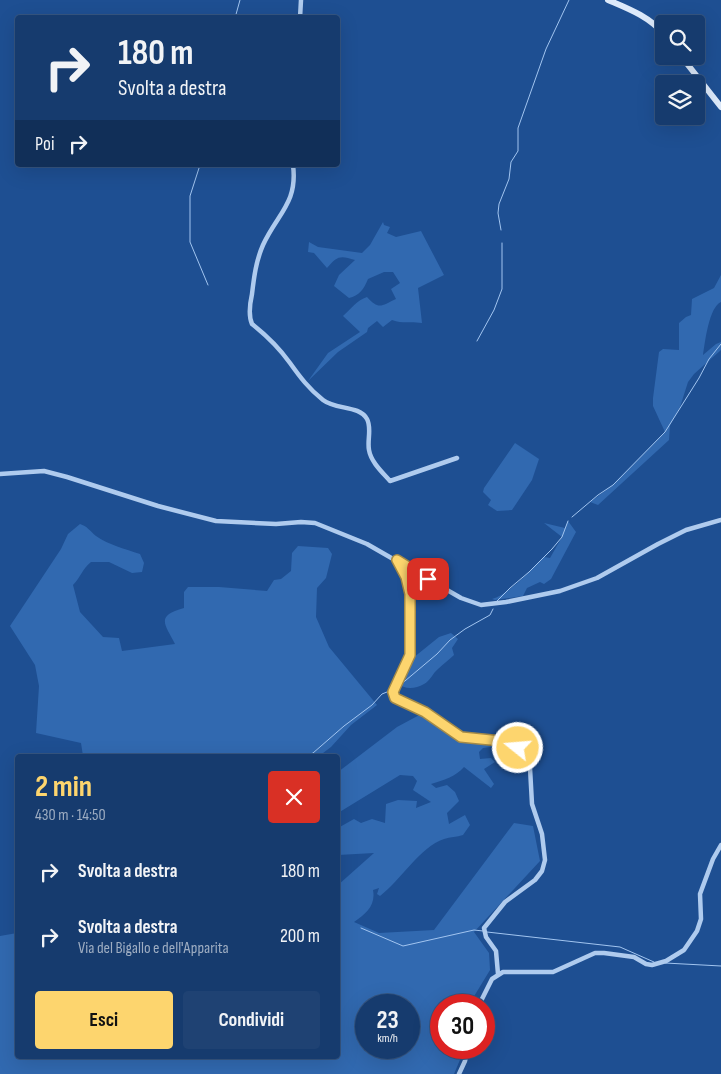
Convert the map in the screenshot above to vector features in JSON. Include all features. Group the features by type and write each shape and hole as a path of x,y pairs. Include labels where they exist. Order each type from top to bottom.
{"main road":[{"path":"608,0 638,12 655,24"},
{"path":"688,65 721,108"}],"street":[{"path":"300,15 301,0"},
{"path":"293,167 294,190 289,203 264,244 256,264 250,304 252,324 289,361 308,388 325,402 339,408 358,410 363,414 370,426 368,448 370,454 377,467 390,482 457,458"},
{"path":"0,474 44,471 158,506 216,521 276,524 315,523 367,544 466,601 481,606 560,591 597,578 686,530 721,520"},
{"path":"397,560 406,577 410,594 410,655 393,692 395,698 425,712 461,737 511,743 518,748 530,768 532,804 542,834 545,860 542,872 535,880 505,902 484,928 486,937 496,951 498,974"},
{"path":"484,994 492,979 503,972 553,972 595,953 634,957 646,964 652,965 666,961 684,950 697,931 701,919 700,894 713,859 721,846"},
{"path":"459,1074 465,1059"}],"shaded area":[{"path":"383,222 384,225 390,227 387,233 396,237 421,231 444,275 418,288 422,323 392,320 383,327 377,321 368,328 367,332 338,352 308,381 328,353 360,332 343,316 363,298 367,297 374,304 380,306 396,299 391,289 400,283 393,272 384,272 368,279 361,292 349,298 334,286 339,275 355,260 346,257 339,258 333,261 327,268 314,253 308,252 309,242 318,247 362,253 370,245"},
{"path":"721,275 721,302 713,311 706,334 703,355 721,342 721,350 694,374 688,382 680,407 670,425 669,440 598,505 590,502 613,485 665,432 653,406 659,352 663,349 679,350 679,323 691,315 692,299 714,288"},
{"path":"515,443 539,459 532,480 512,510 497,511 488,505 491,500 483,492 484,488"},
{"path":"568,521 576,532 551,579 544,584 540,582 527,588 523,596 492,599 512,587 544,557 550,558 562,537 544,523 565,528"},
{"path":"80,524 106,542 140,554 144,563 142,572 132,573 109,562 91,562 73,585 80,612 103,637 119,638 122,651 175,644 165,622 169,614 184,608 184,592 188,587 219,587 267,591 274,580 281,579 291,571 292,553 298,546 328,548 332,554 326,578 317,588 316,617 329,647 377,705 351,725 331,747 322,754 83,754 81,743 36,733 39,686 35,665 10,626 61,549 68,534"},
{"path":"451,633 458,639 452,648 454,655 426,683 410,688 403,687 397,683 408,662 439,637"},
{"path":"425,712 461,737 501,741 505,745 483,748 479,752 480,759 491,758 495,762 484,769 494,784 491,788 464,767 453,776 431,784 436,788 447,785 455,792 459,801 447,813 449,824 465,815 470,825 463,835 444,839 427,849 380,896 377,894 379,888 373,890 373,900 369,909 354,922 379,933 434,930 514,823 533,826 540,861 474,932 489,953 490,970 475,994 430,994 430,1059 460,1059 454,1074 0,1074 0,936 15,933 15,1059 340,1059 340,883 374,853 340,855 340,827 354,819 361,823 372,819 385,823 386,804 398,800 417,801 416,808 431,802 413,790 417,781 413,776 400,775 340,812 340,770 397,727"}],"waterway":[{"path":"236,15 240,0"},
{"path":"501,230 498,213 499,204 509,179 511,162 518,151 518,128 546,49 569,0"},
{"path":"199,167 190,196 190,242 208,285"},
{"path":"477,341 494,310 502,289 502,243"},
{"path":"572,517 613,485 665,432 709,359 721,344"},
{"path":"496,602 552,549 562,537 568,521"},
{"path":"399,686 437,654 450,640 490,615 493,609"},
{"path":"311,754 372,705 382,694 392,690"},
{"path":"361,928 403,946 474,930 483,931"},
{"path":"487,932 620,947 654,962"},
{"path":"665,963 721,966"}],"route":[{"path":"428,579 397,560 406,577 410,594 410,655 393,692 395,698 425,712 461,737 501,741 511,743 518,748"}]}
